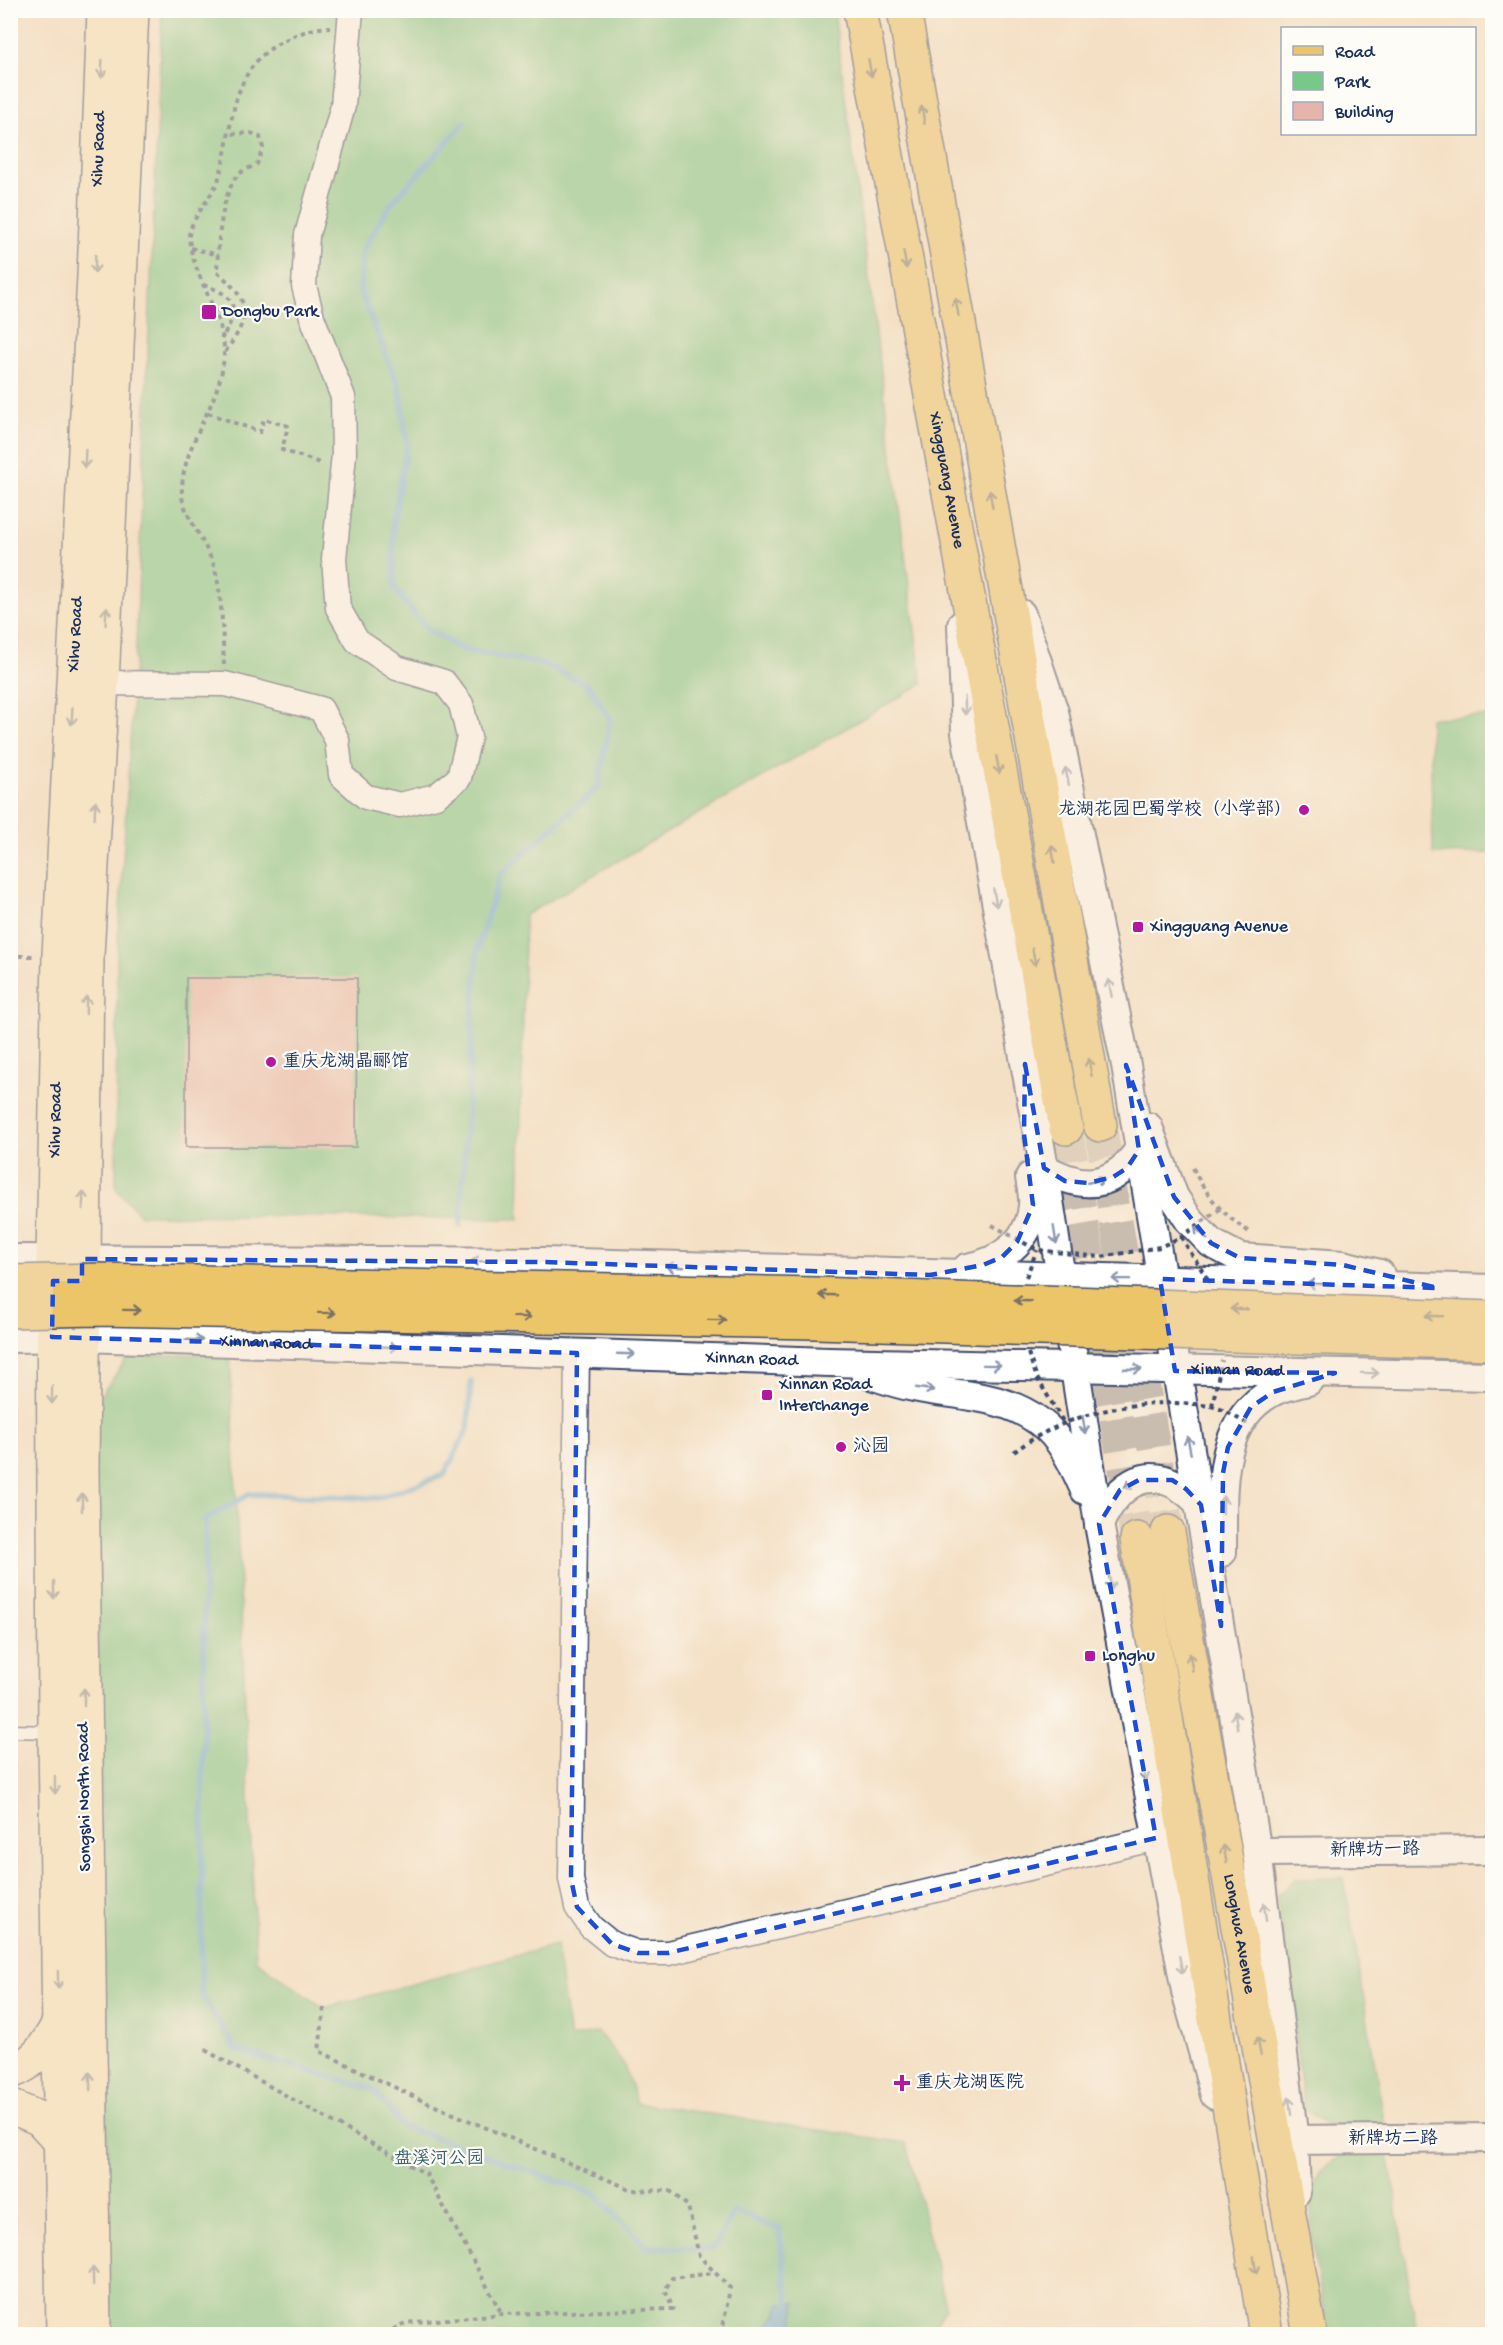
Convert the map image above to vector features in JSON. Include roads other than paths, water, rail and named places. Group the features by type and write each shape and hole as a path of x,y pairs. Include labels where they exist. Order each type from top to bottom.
{"main road":[{"name":"Xihu Road","path":"68,1259 87,956 88,684 105,10"},
{"name":"Xihu Road","path":"88,684 132,10"},
{"name":"Xingguang Avenue","path":"860,10 960,563 1066,1128"},
{"path":"904,10 1100,1125"},
{"name":"Songshi North Road","path":"68,1259 69,1732 94,2334"},
{"path":"10,1282 111,1280 817,1294 1492,1318"},
{"name":"Xinnan Road","path":"10,1311 108,1309 803,1322 1492,1343"},
{"name":"Longhua Avenue","path":"1266,2334 1246,2207 1153,1536 1310,2334"},
{"name":"Songshi North Road","path":"63,2334 58,2025 69,1732"},
{"path":"10,2072 22,2068 41,2054 58,2025"},
{"path":"10,2106 40,2119 61,2142"}],"street":[{"path":"88,684 225,684 321,709 337,740 341,775 366,797 400,805 436,796 459,778 469,737 461,704 444,682 397,668 357,642 338,608 334,560 342,471 343,397 312,317 304,286 307,235 343,106 350,18"},
{"path":"1001,556 1054,712 1126,1065 1175,1371 1201,1505 1257,1852 1294,2140 1298,2269"},
{"path":"960,563 966,733 1044,1168 1099,1524 1186,1991 1246,2207"},
{"path":"930,1275 983,1265 1002,1257 1017,1242 1028,1225 1033,1205 1024,1134 1025,1064"},
{"path":"1126,1065 1174,1197 1189,1221 1211,1243 1240,1258 1343,1265 1438,1288"},
{"path":"1044,1168 1065,1181 1088,1183 1113,1177 1127,1168 1139,1150"},
{"path":"10,1259 543,1262 930,1275 1492,1289"},
{"name":"Xinnan Road","path":"10,1338 67,1337 1175,1371 1492,1376"},
{"path":"577,1353 571,1879 577,1907 591,1927 612,1944 638,1953 668,1953 1156,1838"},
{"path":"829,1362 914,1387 976,1395 1012,1407 1041,1422 1060,1444 1074,1466 1099,1524"},
{"path":"1221,1626 1223,1473 1228,1447 1251,1407 1273,1392 1335,1373"},
{"path":"1099,1524 1108,1504 1120,1490 1139,1480 1156,1478 1172,1480 1186,1489 1201,1505"},
{"name":"新牌坊一路","path":"1257,1852 1492,1850"},
{"name":"新牌坊二路","path":"1294,2140 1492,2138"}],"lane":[{"path":"10,1731 69,1732"}],"water":[{"path":"796,2302 792,2334 761,2334 778,2314 779,2304"}],"waterway":[{"path":"460,1225 477,951 500,875 598,787 610,719 588,685 543,664 461,649 426,628 394,588 393,522 407,443 400,390 360,291 363,249 390,205 465,122"},
{"path":"471,1381 468,1428 444,1475 378,1498 249,1494 205,1520 201,1994 236,2050 373,2089 402,2126 595,2194 647,2247 713,2249 734,2211 779,2229 789,2309"}],"tunnel":[{"path":"1100,1125 1168,1532"},
{"path":"1066,1128 1137,1539"}],"place":[{"name":"Dongbu Park","path":"209,312"},
{"name":"龙湖花园巴蜀学校（小学部）","path":"1304,810"},
{"name":"Xingguang Avenue","path":"1138,927"},
{"name":"重庆龙湖晶郦馆","path":"271,1062"},
{"name":"Xinnan Road Interchange","path":"767,1395"},
{"name":"沁园","path":"841,1447"},
{"name":"Longhu","path":"1090,1656"},
{"name":"重庆龙湖医院","path":"902,2083"}],"park label":[{"name":"盘溪河公园","path":"439,2159"}]}
